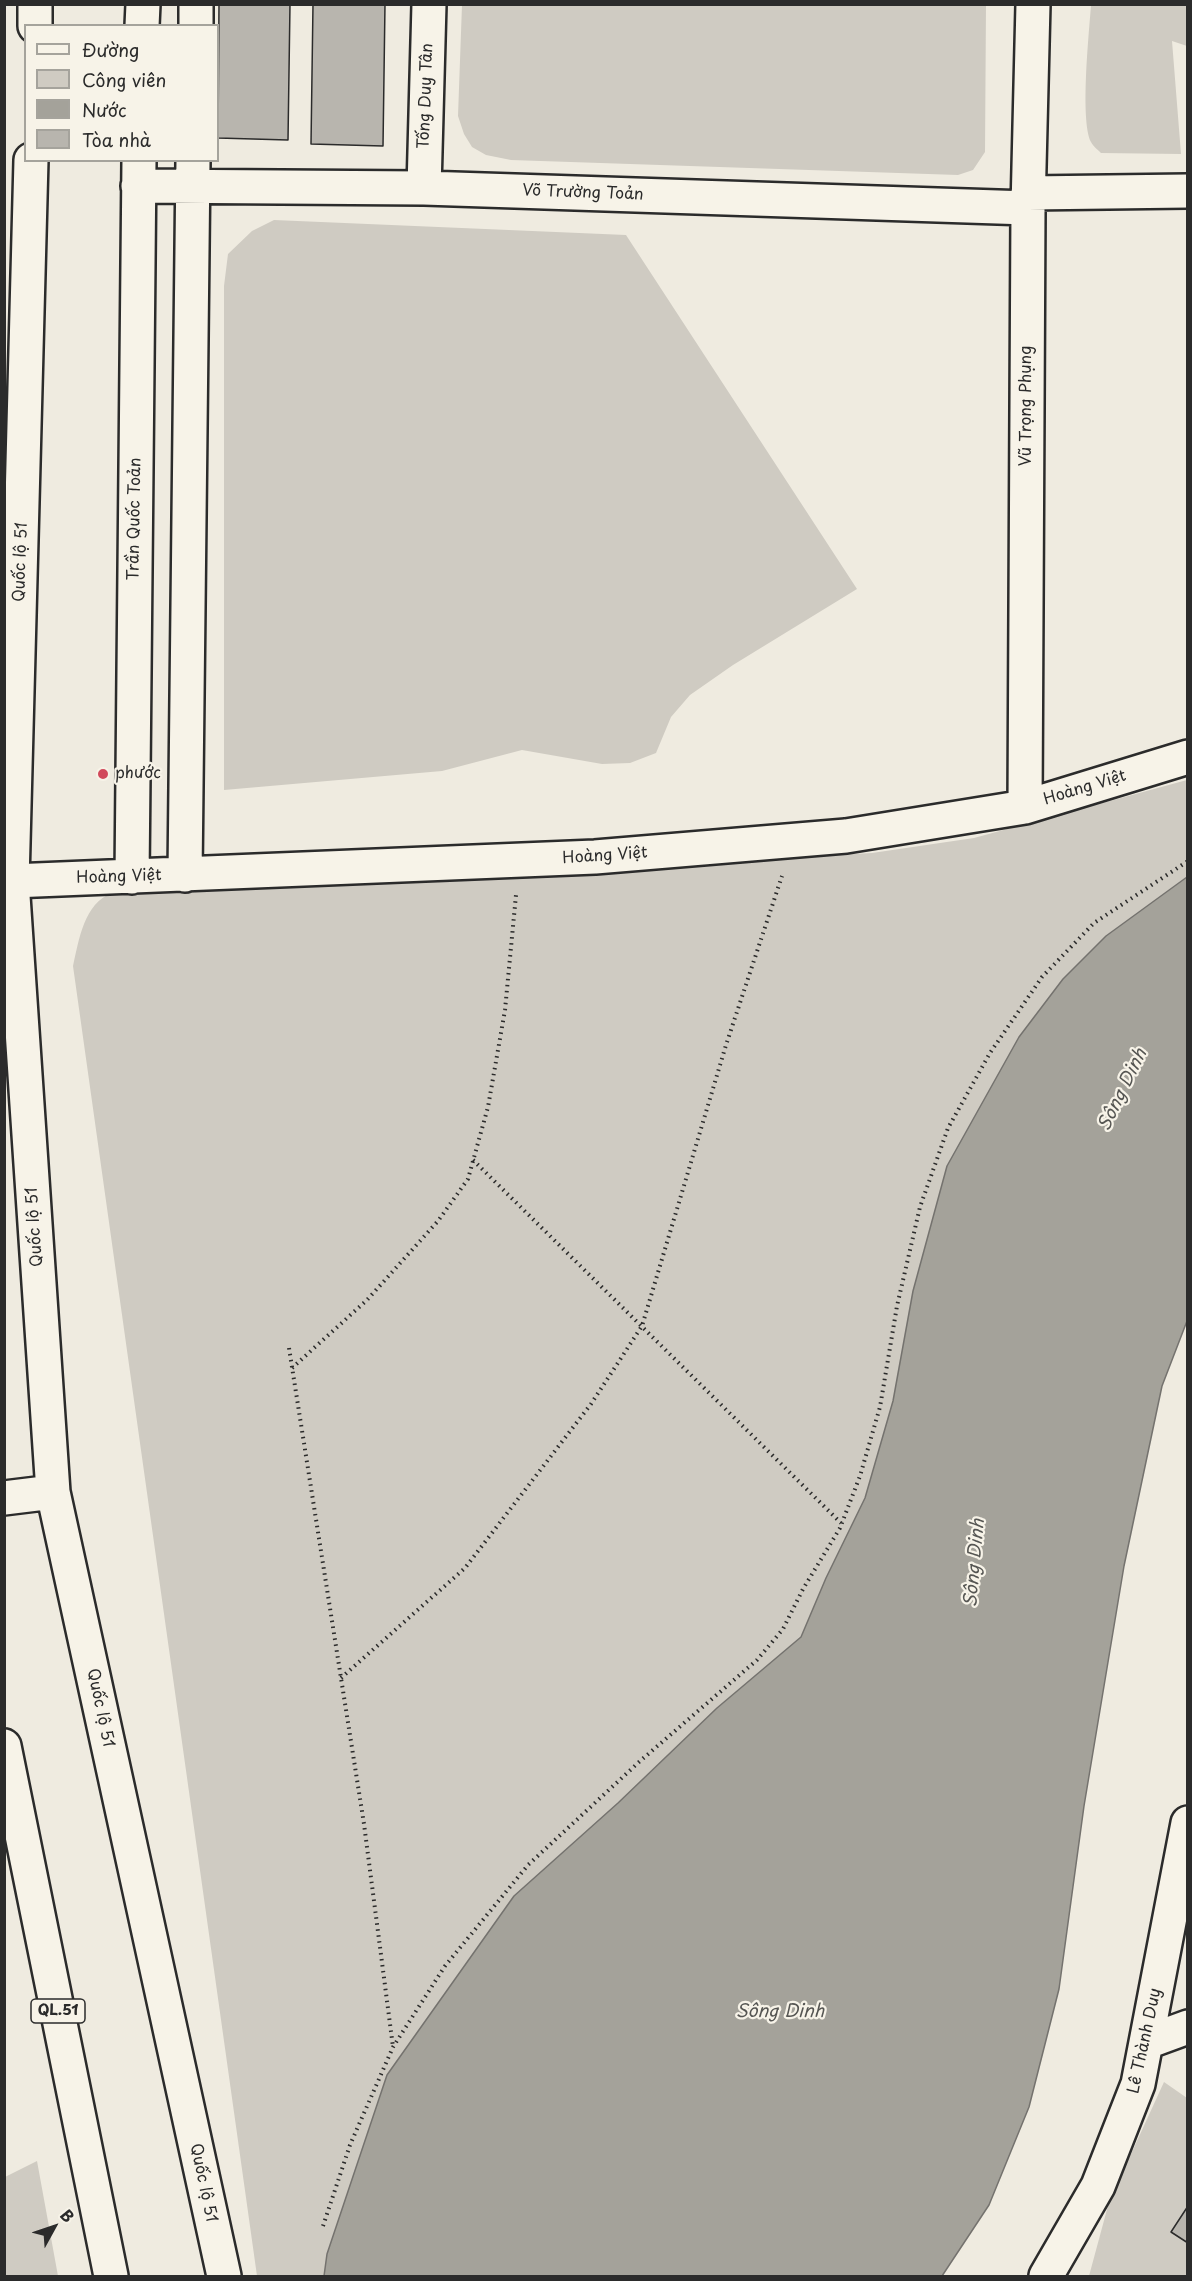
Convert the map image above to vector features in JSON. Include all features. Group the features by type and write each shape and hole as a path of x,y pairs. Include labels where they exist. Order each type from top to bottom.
{"main road":[{"path":"35,4 35,24"},
{"path":"142,24 143,4"},
{"path":"196,4 196,24"},
{"name":"Tống Duy Tân","path":"424,188 429,4"},
{"name":"Vũ Trọng Phụng","path":"1025,807 1028,201 1032,4"},
{"name":"Quốc lộ 51","path":"32,162 12,881 53,1492 224,2277"},
{"name":"Võ Trường Toản","path":"139,173 193,174 424,188 1028,201 1188,191"},
{"name":"Trần Quốc Toản","path":"132,877 139,173"},
{"path":"184,875 193,174"},
{"name":"Hoàng Việt","path":"12,881 607,856 846,836 1025,807 1188,757"},
{"path":"4,1498 53,1492"},
{"name":"QL.51","path":"4,1746 111,2277"},
{"name":"Lê Thành Duy","path":"1046,2277 1098,2186 1138,2084 1188,1823"},
{"path":"1147,2042 1188,2026"}],"path":[{"path":"323,2226 350,2145 393,2047 444,1966 528,1865 639,1762 756,1660 783,1629 842,1523 860,1476 880,1407 897,1306 920,1207 948,1128 990,1053 1042,977 1095,923 1188,861"},
{"path":"341,1678 465,1568 591,1404 642,1326 726,1045 784,869"},
{"path":"292,1368 367,1300 438,1221 468,1179 488,1107 505,1010 517,885"},
{"path":"473,1160 842,1523"},
{"path":"289,1348 364,1824 393,2047"}],"green space":[{"path":"462,5 986,5 985,152 973,170 958,175 511,160 486,155 472,147 464,134 458,116"},
{"path":"1091,5 1187,5 1187,46 1172,41 1181,154 1101,153 1092,143 1086,115"},
{"path":"274,220 626,235 857,589 733,665 690,695 671,717 656,753 630,763 602,764 522,750 442,771 224,790 224,286 228,254 252,231"},
{"path":"1187,780 1187,877 1106,936 1063,979 1019,1037 947,1166 913,1291 893,1401 865,1498 826,1578 801,1637 717,1708 618,1803 514,1896 387,2075 327,2254 324,2276 257,2276 73,966 84,924 89,914 95,905 112,893 136,889 872,853 974,838"},
{"path":"1164,2082 1187,2098 1187,2276 1089,2276 1109,2202"},
{"path":"37,2161 58,2276 5,2276 5,2177"}],"water":[{"name":"Sông Dinh","path":"1187,877 1187,1321 1162,1386 1124,1566 1084,1806 1059,1989 1029,2107 989,2205 942,2276 324,2276 327,2254 387,2075 514,1896 618,1803 717,1708 801,1637 826,1578 865,1498 893,1401 913,1291 947,1166 1019,1037 1063,979 1106,936"}],"building":[{"path":"219,4 290,4 288,140 219,138"},
{"path":"313,4 385,4 383,146 311,144"},
{"path":"1188,2206 1188,2243 1171,2232"}],"place":[{"name":"phước","path":"103,774"}]}
